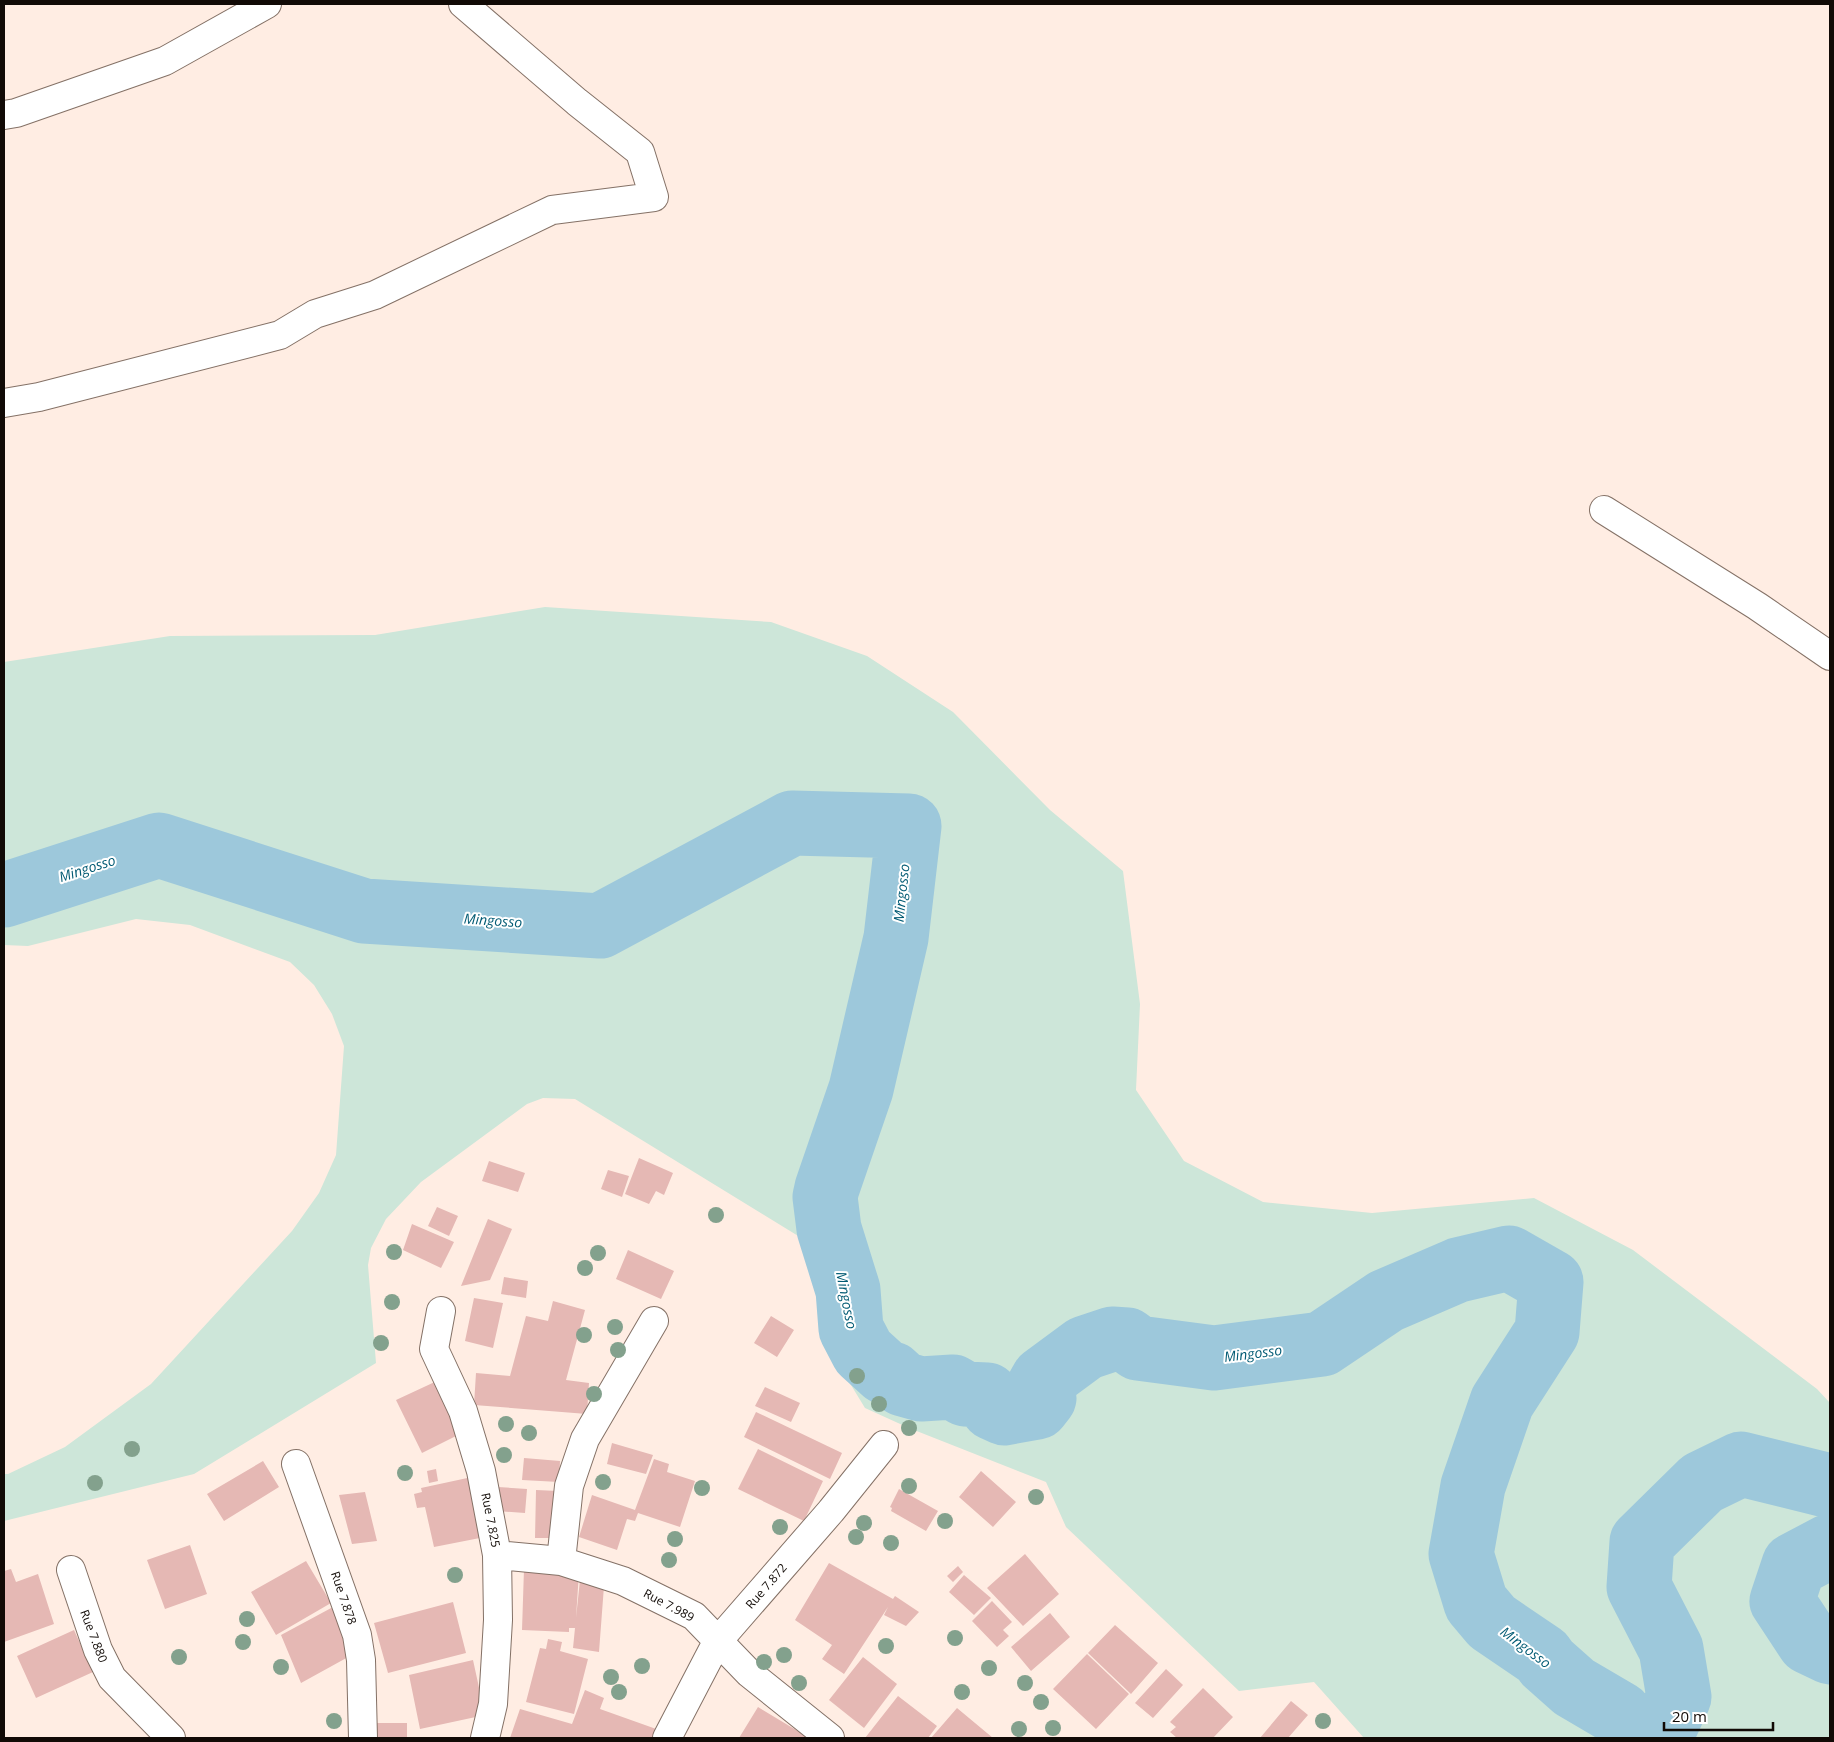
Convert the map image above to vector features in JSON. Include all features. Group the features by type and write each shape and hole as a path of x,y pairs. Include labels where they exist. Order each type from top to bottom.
{"street":[{"path":"4,115 16,114 165,60 267,4"},
{"path":"4,403 39,397 280,335 315,314 375,296 552,210 654,197 640,152 577,102 463,4"},
{"path":"1604,510 1830,656"},
{"name":"Rue 7.825","path":"441,1311 434,1349 463,1411 481,1471 497,1555 498,1620 493,1704 486,1738"},
{"path":"561,1561 569,1486 585,1439 654,1321"},
{"name":"Rue 7.872","path":"667,1738 718,1642 831,1511 884,1445"},
{"name":"Rue 7.878","path":"296,1464 357,1636 364,1738"},
{"name":"Rue 7.989","path":"497,1555 561,1561 623,1581 694,1616 749,1673 830,1738"},
{"name":"Rue 7.880","path":"71,1570 98,1650 112,1678 171,1738"}],"green space":[{"path":"545,607 771,622 867,656 953,712 1050,810 1123,871 1140,1004 1136,1090 1184,1161 1263,1202 1372,1213 1534,1198 1633,1250 1817,1389 1830,1403 1830,1738 1364,1738 1314,1682 1239,1691 1066,1527 1046,1482 909,1428 865,1408 823,1339 827,1269 808,1242 575,1099 543,1098 527,1104 421,1182 386,1219 371,1248 368,1265 376,1363 194,1474 4,1521 4,1474 8,1474 65,1447 151,1384 292,1231 319,1193 336,1155 344,1046 332,1014 314,985 290,962 190,925 136,919 28,946 4,945 4,662 170,636 375,635"}],"building":[{"path":"639,1158 673,1173 664,1195 656,1191 649,1204 625,1194"},
{"path":"489,1161 525,1173 518,1192 482,1181"},
{"path":"608,1170 629,1176 622,1197 601,1189"},
{"path":"437,1207 458,1216 449,1236 428,1226"},
{"path":"488,1219 512,1229 490,1280 461,1286"},
{"path":"412,1224 454,1242 441,1268 403,1250"},
{"path":"628,1250 674,1271 661,1299 616,1279"},
{"path":"504,1277 528,1281 526,1298 501,1294"},
{"path":"474,1298 503,1303 493,1348 465,1341"},
{"path":"553,1301 585,1310 566,1380 589,1383 587,1414 474,1405 476,1373 510,1376 526,1316 548,1321"},
{"path":"771,1316 794,1330 777,1357 754,1343"},
{"path":"439,1380 466,1431 422,1453 396,1400"},
{"path":"765,1387 800,1403 791,1422 755,1406"},
{"path":"756,1412 842,1453 830,1479 744,1437"},
{"path":"612,1443 653,1455 646,1474 607,1464"},
{"path":"758,1449 823,1481 804,1521 738,1489"},
{"path":"524,1458 560,1461 559,1482 522,1480"},
{"path":"654,1459 669,1464 667,1472 695,1481 680,1527 638,1513 635,1521 627,1519 617,1550 579,1537 592,1495 635,1510"},
{"path":"263,1461 279,1487 224,1521 207,1494"},
{"path":"436,1469 438,1481 429,1483 427,1471"},
{"path":"981,1471 1016,1502 993,1527 959,1497"},
{"path":"472,1477 485,1537 434,1547 425,1507 417,1508 414,1494 422,1492 421,1488"},
{"path":"498,1487 527,1489 525,1513 496,1511"},
{"path":"899,1489 938,1511 926,1531 891,1511 892,1508 890,1507"},
{"path":"536,1490 558,1491 557,1538 535,1538"},
{"path":"365,1492 377,1541 352,1544 339,1495"},
{"path":"190,1545 207,1594 165,1609 147,1560"},
{"path":"1025,1554 1059,1594 1023,1626 987,1588"},
{"path":"306,1561 331,1603 276,1635 251,1592"},
{"path":"829,1563 893,1599 895,1596 919,1612 906,1626 884,1615 888,1607 844,1674 822,1659 832,1645 795,1620"},
{"path":"958,1566 963,1572 953,1582 947,1576"},
{"path":"11,1569 16,1582 38,1574 54,1624 4,1642 4,1571"},
{"path":"524,1569 579,1572 576,1618 580,1580 604,1586 599,1652 573,1648 575,1628 569,1628 569,1632 522,1630"},
{"path":"964,1575 991,1598 974,1615 949,1592"},
{"path":"992,1601 1012,1622 1003,1630 1009,1636 997,1647 972,1621"},
{"path":"453,1602 466,1653 388,1673 374,1623"},
{"path":"333,1607 350,1656 301,1683 281,1635"},
{"path":"1050,1613 1070,1637 1031,1671 1011,1647"},
{"path":"1115,1625 1158,1663 1131,1694 1088,1653"},
{"path":"74,1630 93,1672 36,1698 17,1656"},
{"path":"548,1639 562,1642 560,1651 588,1659 574,1714 526,1702 540,1648 546,1649"},
{"path":"1087,1654 1129,1694 1096,1729 1053,1689"},
{"path":"863,1657 897,1684 864,1728 829,1700"},
{"path":"473,1660 485,1715 420,1729 409,1675"},
{"path":"1166,1669 1183,1685 1153,1718 1135,1703"},
{"path":"1203,1688 1233,1717 1213,1738 1177,1738 1170,1732 1176,1727 1170,1722"},
{"path":"585,1690 604,1698 600,1709 659,1730 655,1738 510,1738 520,1709 572,1724"},
{"path":"898,1696 937,1726 928,1738 865,1738"},
{"path":"1291,1701 1308,1715 1288,1738 1260,1738"},
{"path":"758,1707 806,1736 804,1738 739,1738"},
{"path":"957,1708 993,1738 931,1738"},
{"path":"373,1723 407,1723 407,1738 368,1738"}],"waterway":[{"name":"Mingosso","path":"4,895 159,845 364,911 600,926 792,823 909,826 896,938 861,1089 825,1197 829,1229 848,1290 851,1329 863,1352 885,1372 892,1374 903,1384 921,1389 953,1387 965,1394 987,1395 993,1408 1004,1413 1037,1407 1044,1398 1039,1386 1043,1379 1085,1348 1112,1339 1127,1340 1138,1348 1214,1358 1322,1344 1386,1301 1458,1270 1509,1258 1551,1282 1547,1332 1502,1402 1473,1486 1461,1554 1476,1603 1492,1622 1542,1656 1547,1663 1574,1687 1620,1714 1626,1722 1636,1726 1664,1729 1679,1697 1671,1649 1639,1587 1642,1542 1702,1483 1741,1464 1830,1486"},
{"name":"Mingosso","path":"1830,1546 1794,1565 1782,1601 1809,1642 1830,1652"}]}
